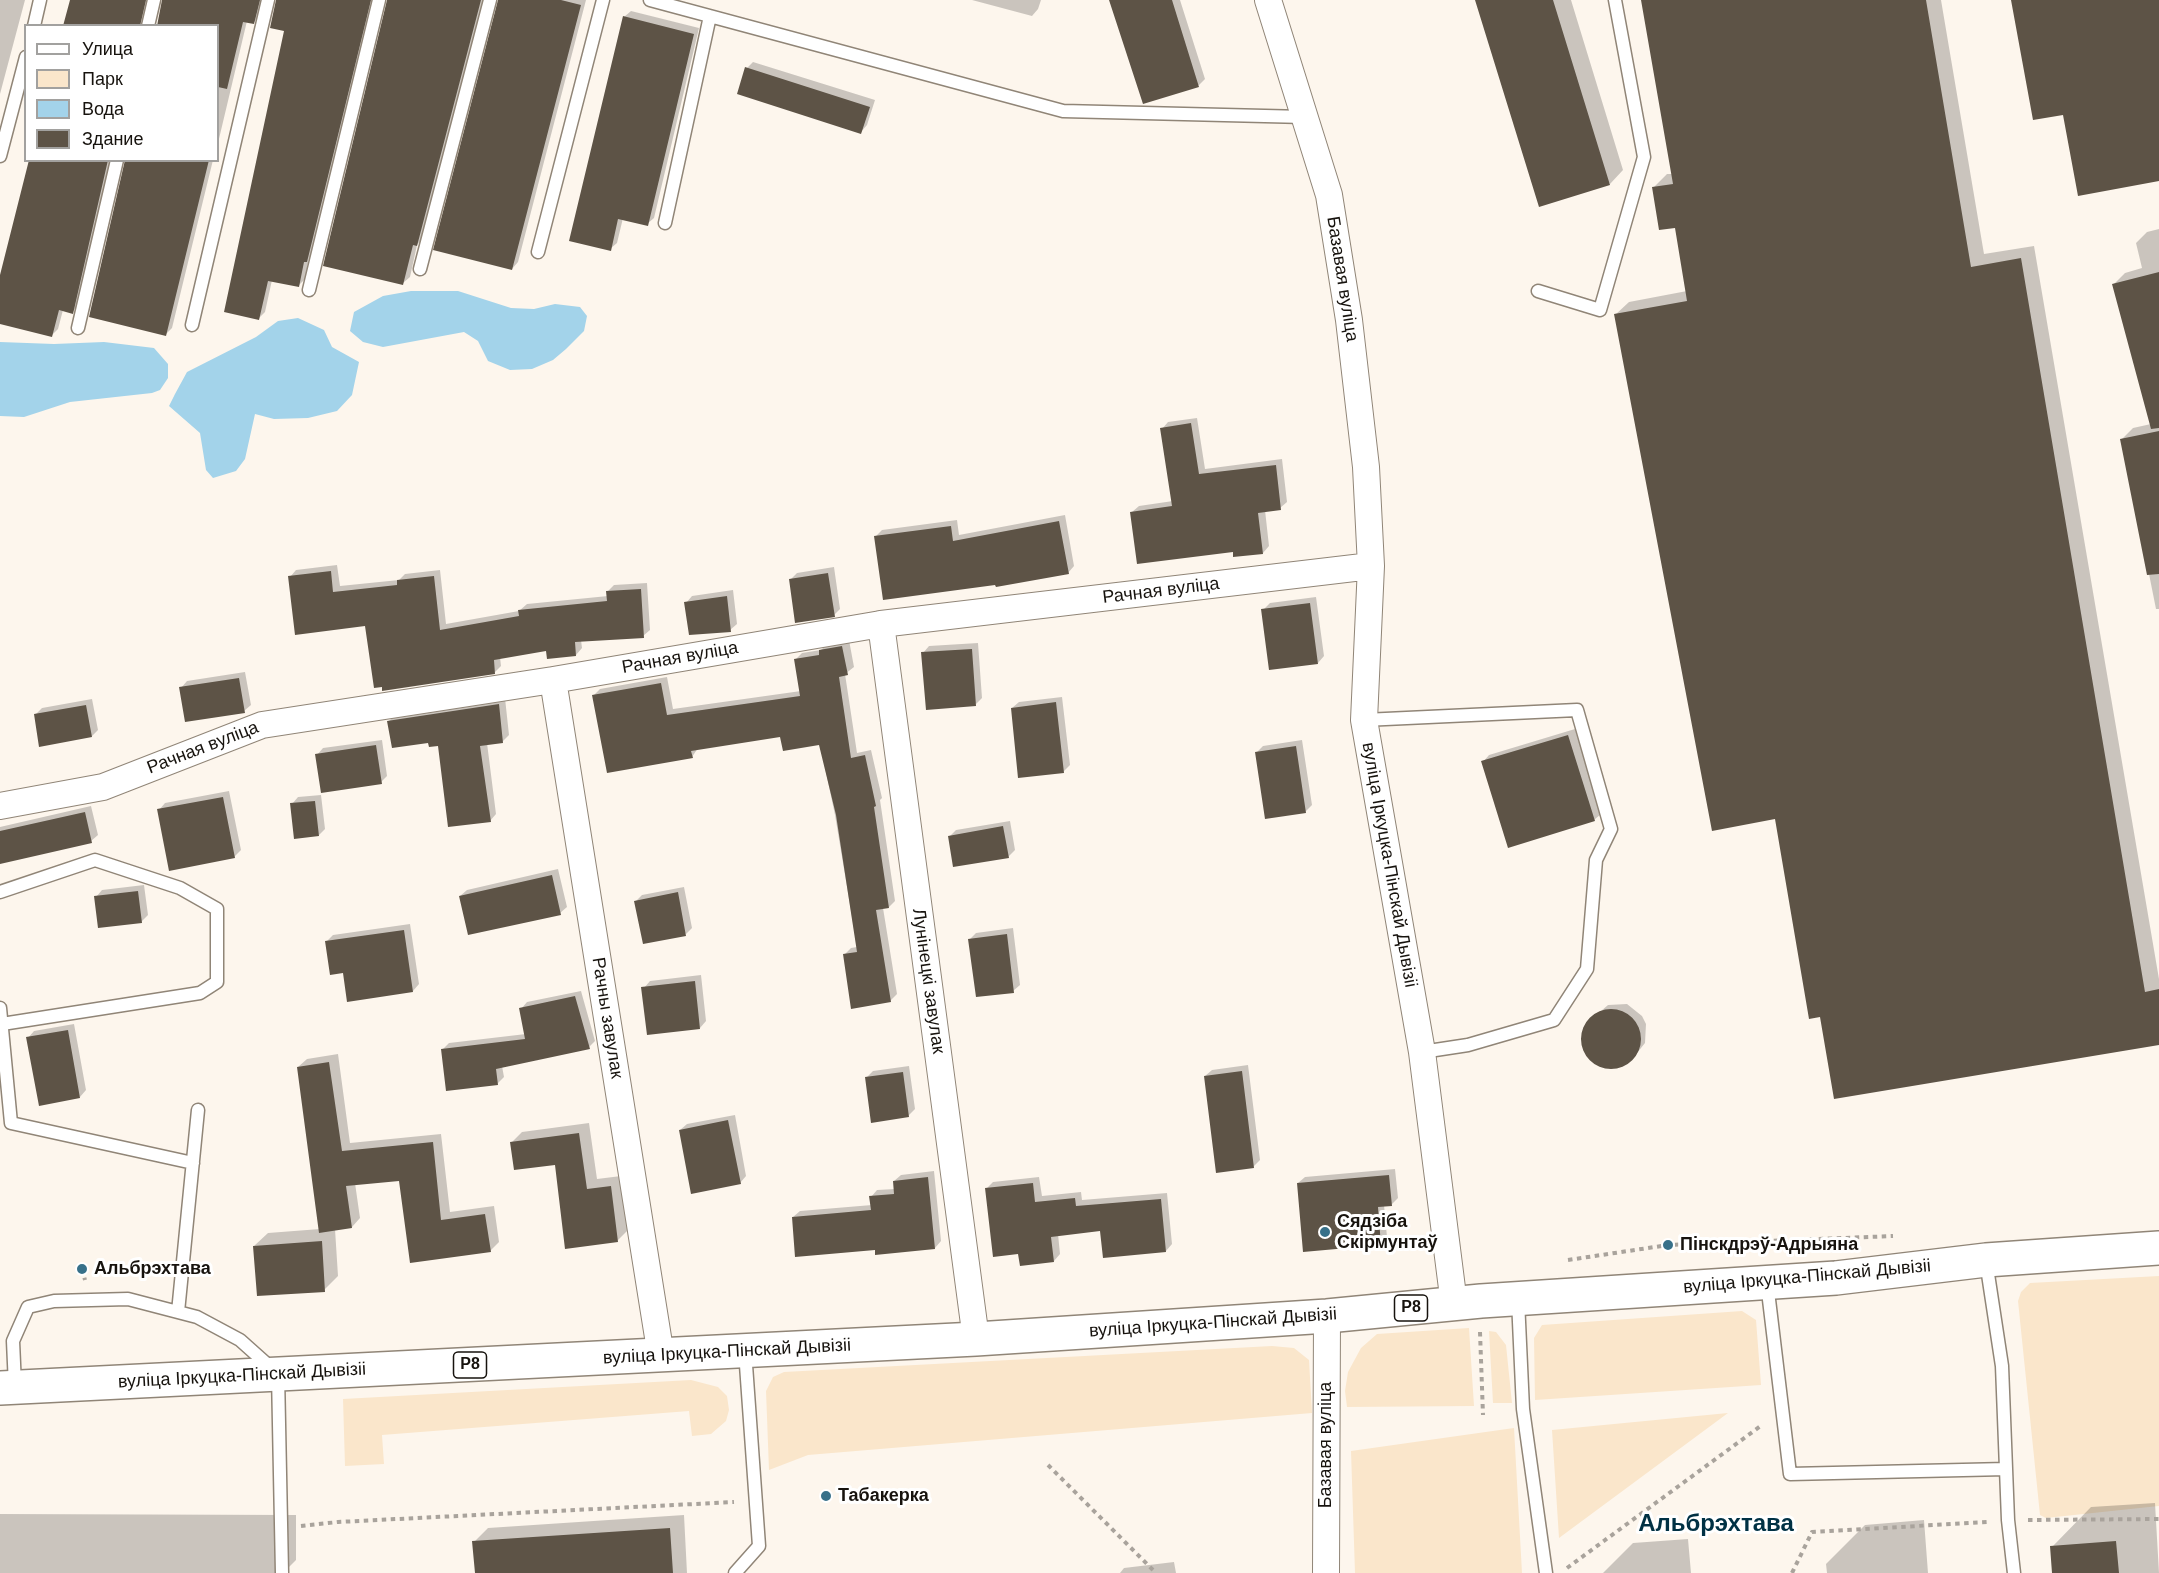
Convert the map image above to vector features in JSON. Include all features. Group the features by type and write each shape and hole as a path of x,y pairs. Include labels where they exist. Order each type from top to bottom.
{"main road":[{"name":"вуліца Іркуцка-Пінскай Дывізіі","path":"8,1387 976,1339 1327,1316 1454,1304 1836,1278 1986,1260 2159,1248"}],"street":[{"name":"Базавая вуліца","path":"1268,0 1307,117 1329,195 1349,320 1366,467 1371,566"},
{"name":"Рачная вуліца","path":"0,806 103,787 262,725 553,680 881,624 1371,566"},
{"name":"вуліца Іркуцка-Пінскай Дывізіі","path":"1371,566 1364,720 1422,1052 1454,1304"},
{"name":"Лунінецкі завулак","path":"881,624 976,1339"},
{"name":"Рачны завулак","path":"553,680 661,1356"},
{"name":"Базавая вуліца","path":"1326,1573 1327,1316"}],"lane":[{"path":"34,24 40,0"},
{"path":"148,24 154,0"},
{"path":"192,325 268,0"},
{"path":"309,290 379,0"},
{"path":"420,269 490,0"},
{"path":"538,252 603,0"},
{"path":"650,0 1063,111 1307,117"},
{"path":"1538,291 1600,310 1644,157 1615,0"},
{"path":"665,223 710,16"},
{"path":"0,156 24,65"},
{"path":"78,328 117,162"},
{"path":"1364,720 1577,710 1611,830 1596,860 1587,969 1554,1020 1468,1045 1422,1052"},
{"path":"0,892 95,860 180,888 217,909 217,982 200,993 2,1024"},
{"path":"0,1008 11,1123 193,1163"},
{"path":"178,1312 198,1110"},
{"path":"1986,1260 2002,1366 2008,1520 2014,1573"},
{"path":"1767,1282 1790,1474 2006,1469"},
{"path":"8,1387 13,1341 28,1307 54,1301 128,1299 197,1317 240,1340 278,1374 282,1573"},
{"path":"1518,1300 1523,1409 1546,1573"},
{"path":"735,1573 759,1546 744,1350"}],"path":[{"path":"1563,1261 1668,1245 1900,1236"},
{"path":"1480,1326 1483,1415"},
{"path":"1560,1573 1761,1425 1784,1425"},
{"path":"1048,1465 1156,1573"},
{"path":"292,1527 338,1522 737,1502"},
{"path":"1791,1573 1812,1532 2008,1520 2159,1518"}],"green space":[{"path":"2159,1276 2159,1506 2046,1518 2040,1515 2018,1301 2021,1292 2030,1283"},
{"path":"1742,1311 1756,1320 1761,1385 1535,1400 1534,1338 1542,1325"},
{"path":"1469,1328 1474,1406 1347,1407 1345,1391 1348,1372 1361,1348 1377,1334"},
{"path":"1489,1331 1496,1332 1506,1345 1512,1403 1493,1403"},
{"path":"1272,1346 1294,1348 1309,1360 1312,1413 808,1455 769,1470 766,1391 773,1377 784,1372"},
{"path":"691,1380 718,1387 727,1396 729,1410 726,1421 711,1434 692,1436 689,1411 382,1435 384,1464 345,1466 343,1399"},
{"path":"1728,1413 1559,1538 1552,1430"},
{"path":"1514,1428 1522,1573 1355,1573 1351,1451"}],"water":[{"path":"411,291 458,291 511,308 534,309 555,304 580,307 587,316 584,331 566,349 553,360 532,369 510,370 488,361 478,341 464,332 383,347 363,342 350,331 354,312 383,296"},
{"path":"298,318 324,330 332,347 359,362 352,395 337,411 308,418 274,419 255,414 245,459 236,471 213,478 206,470 200,433 169,406 175,394 187,372 256,337 278,321"},
{"path":"0,342 54,344 104,342 154,348 168,364 168,378 160,390 152,393 70,402 24,417 0,416"}],"building":[{"path":"70,0 146,0 140,24 64,24"},
{"path":"162,0 260,0 254,24 243,22 227,89 219,87 219,24 157,24"},
{"path":"276,0 371,0 299,287 268,281 259,320 224,312 284,31 270,28"},
{"path":"387,0 481,0 417,246 413,245 403,285 323,266"},
{"path":"498,0 561,0 581,5 512,270 433,250"},
{"path":"1109,0 1172,0 1199,87 1143,104"},
{"path":"1475,0 1553,0 1610,185 1539,207"},
{"path":"1641,0 1926,0 1971,267 2021,258 2145,992 2159,989 2159,1045 1834,1099 1820,1017 1809,1019 1775,819 1712,831 1614,314 1687,301 1675,228 1659,230 1652,187 1673,184"},
{"path":"2011,0 2159,0 2159,181 2078,196 2063,115 2033,120"},
{"path":"623,16 694,34 648,226 618,219 611,251 569,241"},
{"path":"745,67 870,107 861,134 737,94"},
{"path":"28,162 108,162 73,314 59,310 52,337 0,324 0,275"},
{"path":"125,162 209,162 166,336 89,317"},
{"path":"2159,272 2159,428 2151,429 2112,284"},
{"path":"1191,423 1199,474 1276,465 1281,510 1258,513 1263,554 1233,557 1233,552 1137,564 1130,512 1172,506 1160,428"},
{"path":"2159,431 2159,574 2147,575 2120,439"},
{"path":"1059,521 1069,574 996,587 995,585 883,600 874,536 951,526 953,541"},
{"path":"331,571 333,592 397,585 397,580 434,576 440,630 519,616 518,610 607,601 606,591 641,589 644,638 575,642 576,656 547,659 546,651 494,660 495,674 382,691 382,687 374,688 365,626 295,635 288,576"},
{"path":"828,573 835,617 795,623 789,579"},
{"path":"727,596 731,632 689,635 684,602"},
{"path":"1310,603 1318,664 1269,670 1261,609"},
{"path":"842,646 848,675 839,677 851,758 865,755 876,806 874,807 889,908 876,910 891,1002 851,1009 843,954 857,952 836,815 819,745 783,751 780,737 691,751 693,758 607,773 592,695 661,683 667,715 800,696 794,659 819,655 819,650"},
{"path":"972,649 976,706 926,710 921,652"},
{"path":"239,678 245,713 185,722 179,687"},
{"path":"1056,702 1064,773 1018,778 1011,708"},
{"path":"499,704 503,743 480,746 491,822 448,827 438,746 429,747 428,743 392,748 387,721"},
{"path":"86,705 92,737 39,747 34,714"},
{"path":"1568,735 1595,821 1508,848 1481,761"},
{"path":"376,745 382,784 321,793 315,754"},
{"path":"1296,746 1306,813 1265,819 1255,752"},
{"path":"223,797 235,858 169,871 157,809"},
{"path":"315,801 319,836 294,839 290,803"},
{"path":"85,812 92,843 0,864 0,831"},
{"path":"1003,826 1009,858 953,867 948,836"},
{"path":"552,875 561,915 468,935 459,896"},
{"path":"138,891 142,923 98,928 94,896"},
{"path":"678,892 686,936 643,944 634,901"},
{"path":"404,930 413,992 347,1002 343,973 330,975 325,941"},
{"path":"1007,934 1014,993 976,997 968,939"},
{"path":"695,981 700,1029 647,1035 641,987"},
{"path":"575,996 590,1049 496,1069 498,1085 446,1091 441,1049 525,1039 519,1008"},
{"path":"1605,1009 1617,1009 1628,1014 1636,1022 1641,1039 1639,1051 1628,1064 1617,1069 1605,1069 1594,1064 1586,1056 1581,1045 1581,1033 1586,1022 1594,1014"},
{"path":"68,1030 80,1098 39,1106 26,1037"},
{"path":"329,1062 342,1151 433,1142 441,1220 485,1214 491,1252 410,1263 399,1181 346,1186 352,1228 319,1233 297,1067"},
{"path":"1242,1071 1254,1168 1216,1173 1204,1076"},
{"path":"903,1072 909,1117 871,1123 865,1077"},
{"path":"728,1120 741,1184 691,1194 679,1130"},
{"path":"579,1133 587,1189 611,1186 618,1242 565,1249 555,1165 514,1170 510,1142"},
{"path":"1389,1175 1392,1206 1378,1207 1381,1245 1303,1252 1297,1183"},
{"path":"928,1177 935,1249 875,1255 875,1250 795,1257 792,1217 871,1210 869,1196 894,1194 893,1181"},
{"path":"1033,1183 1035,1202 1075,1198 1076,1206 1161,1199 1166,1252 1103,1258 1100,1231 1051,1237 1054,1262 1020,1266 1018,1254 993,1257 985,1188"},
{"path":"322,1241 325,1292 257,1296 253,1246"},
{"path":"670,1528 673,1573 475,1573 472,1541"},
{"path":"2116,1541 2119,1573 2052,1573 2050,1546"}],"place":[{"name":"Сядзіба Скірмунтаў","path":"1325,1232"},
{"name":"Пінскдрэў-Адрыяна","path":"1668,1245"},
{"name":"Альбрэхтава","path":"82,1269"},
{"name":"Табакерка","path":"826,1496"}],"district":[{"name":"Альбрэхтава","path":"1716,1524"}]}
